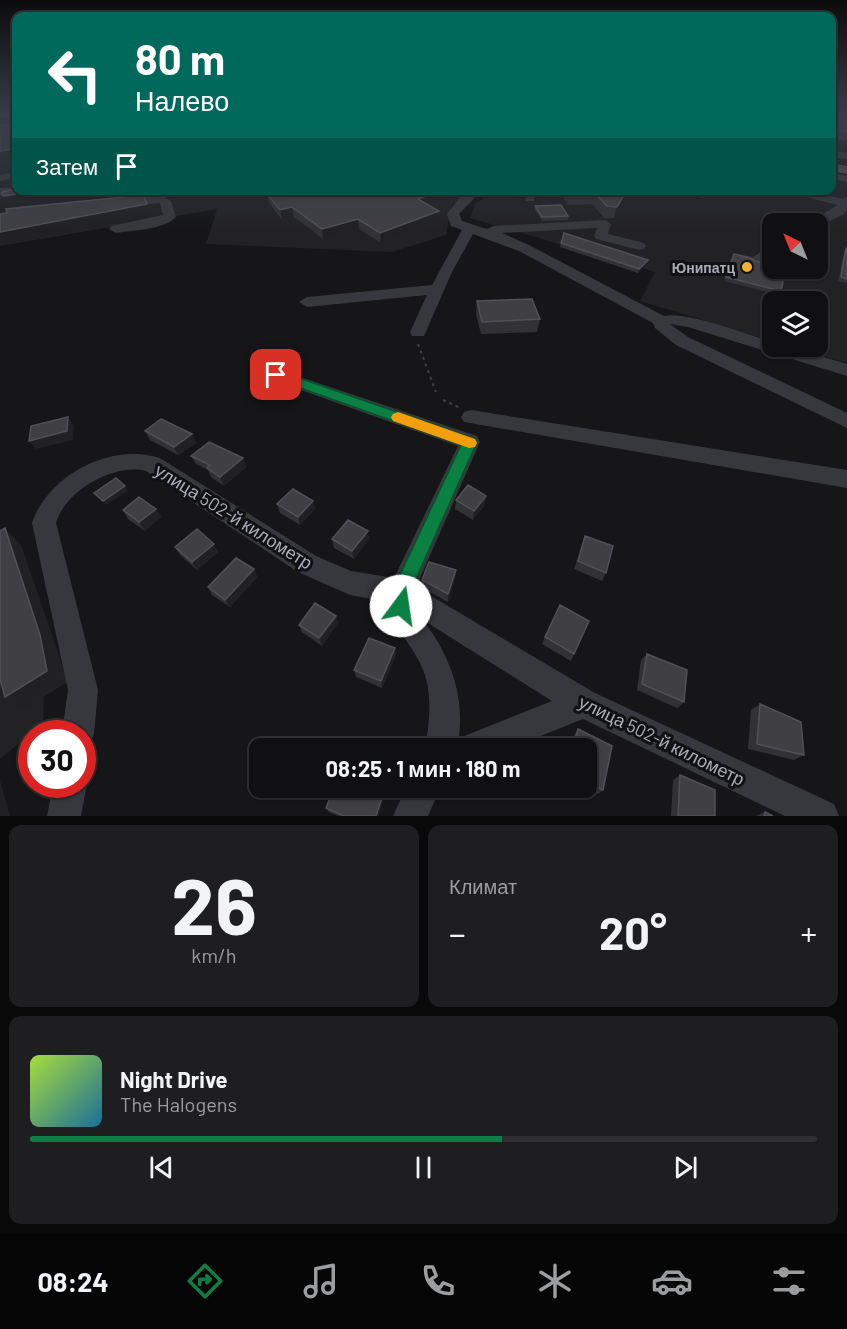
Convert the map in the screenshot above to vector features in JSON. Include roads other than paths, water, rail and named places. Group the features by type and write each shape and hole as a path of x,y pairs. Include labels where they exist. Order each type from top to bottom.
{"street":[{"path":"471,195 453,214 456,223 474,230 500,235 536,252 575,276 662,321 671,319 691,323 847,370"},
{"path":"809,195 846,202"},
{"path":"108,204 152,199 165,201 170,217 116,229"},
{"path":"828,218 846,202"},
{"path":"474,230 605,224 601,236 639,246"},
{"path":"418,332 437,289 474,230"},
{"path":"758,260 762,257"},
{"path":"307,302 437,289"},
{"path":"662,321 665,330 682,341 847,421"},
{"path":"276,375 470,442 401,592 401,606 406,620 431,655 441,684 446,721 443,738"},
{"path":"471,417 847,479"},
{"name":"улица 502-й километр","path":"80,720 83,690 44,522 45,512 66,488 113,465 136,461 154,465 308,564 350,583 401,592 584,704 822,816"},
{"path":"497,738 584,704"},
{"path":"64,816 67,798"},
{"path":"410,816 419,798"}],"tram line":[{"path":"836,166 847,168"}],"place":[{"name":"Юнипатц","path":"747,267"}]}
